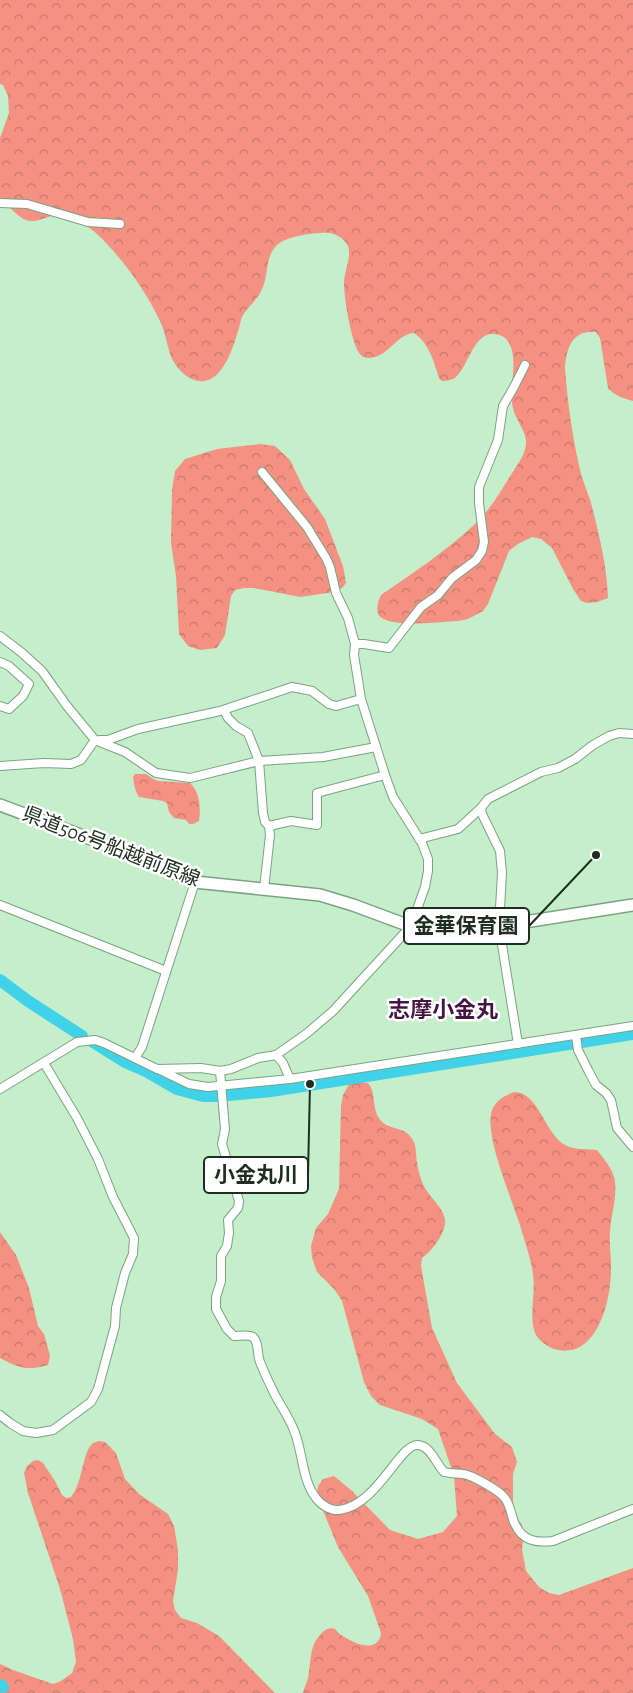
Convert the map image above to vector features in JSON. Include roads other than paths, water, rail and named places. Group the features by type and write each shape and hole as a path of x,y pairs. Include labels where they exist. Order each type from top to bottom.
{"main road":[{"name":"県道506号船越前原線","path":"0,805 126,852 195,882 320,895 353,904 434,935 475,931 633,905"}],"street":[{"path":"0,203 18,202 88,222 120,224"},
{"path":"355,644 389,648 420,608 438,595 452,578 465,570 476,560 482,551 484,542 479,503 479,486 498,440 503,406 525,365"},
{"path":"157,1069 201,1068 220,1071 231,1069 258,1058 276,1055 306,1034 332,1011 411,926 425,887 428,871 428,859 419,839 393,797 385,776 362,699 354,655 355,644 348,618 336,593 330,566 318,543 262,472"},
{"path":"0,636 42,671 78,721 95,740 125,752 156,773 190,778 259,760 324,757 376,747"},
{"path":"0,662 9,666 29,684 23,696 8,708 0,706"},
{"path":"95,740 108,740 138,729 224,710 292,687 312,691 329,704 336,706 362,699"},
{"path":"224,710 228,718 236,726 248,733 259,760 263,813 265,822 269,826 270,835 264,889"},
{"path":"419,839 458,829 488,799 541,772 558,768 610,736 619,733 633,734"},
{"path":"0,766 44,763 71,764 81,760 95,740"},
{"path":"269,826 291,821 317,825 316,793 385,776"},
{"path":"481,808 482,814 500,851 502,881 499,926 518,1044"},
{"path":"135,1058 142,1047 195,882"},
{"path":"0,905 166,971"},
{"path":"0,1089 77,1042 95,1040 104,1042 172,1078 188,1084 208,1087 290,1079 633,1026"},
{"path":"576,1036 578,1050 596,1085 611,1100 617,1128 633,1147"},
{"path":"276,1055 283,1063 290,1079"},
{"path":"0,1415 23,1431 36,1433 52,1430 91,1402 98,1389 115,1326 116,1308 125,1273 133,1254 134,1238 113,1197 98,1159 77,1118 44,1063"},
{"path":"220,1071 225,1129 222,1144 240,1201 238,1208 228,1220 229,1233 227,1246 221,1256 221,1282 216,1297 216,1309 227,1329 234,1336 250,1336 254,1338 259,1359 274,1394 287,1414 296,1434 305,1473 316,1499 323,1505 335,1510 349,1509 361,1502 378,1487 404,1453 411,1446 416,1445 422,1446 435,1458 444,1472 474,1477 504,1496 511,1508 514,1522 521,1533 529,1540 539,1542 553,1541 633,1510"}],"waterway":[{"path":"0,980 28,1001 82,1036"},
{"path":"93,1042 125,1062 146,1071 177,1089 203,1096 218,1096 271,1091 633,1034"}],"place":[{"name":"金華保育園","path":"596,855"},
{"name":"小金丸川","path":"310,1084"}],"district":[{"name":"志摩小金丸","path":"443,1010"}]}
